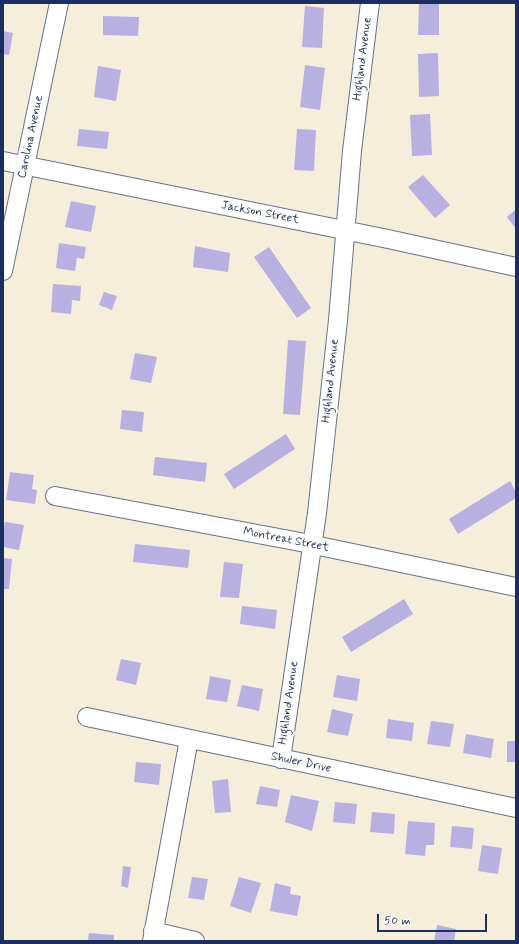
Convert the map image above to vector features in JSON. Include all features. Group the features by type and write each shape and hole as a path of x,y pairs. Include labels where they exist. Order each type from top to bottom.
{"street":[{"name":"Carolina Avenue","path":"3,271 59,3"},
{"name":"Highland Avenue","path":"282,758 312,545 337,328 352,151 370,3"},
{"name":"Jackson Street","path":"3,161 346,230 516,267"},
{"name":"Montreat Street","path":"55,496 312,545 516,587"},
{"name":"Shuler Drive","path":"87,717 516,808"},
{"path":"189,739 152,936 195,941"}],"building":[{"path":"419,3 439,3 439,35 418,35"},
{"path":"305,6 324,8 322,48 302,47"},
{"path":"103,16 139,17 138,36 103,35"},
{"path":"3,31 13,33 9,55 3,54"},
{"path":"438,53 439,96 419,97 418,54"},
{"path":"305,65 325,68 320,110 300,107"},
{"path":"98,66 121,70 116,101 94,97"},
{"path":"430,114 432,155 412,156 410,115"},
{"path":"79,129 109,132 107,149 77,146"},
{"path":"297,129 316,130 314,171 294,170"},
{"path":"423,175 450,205 435,218 408,187"},
{"path":"71,201 96,206 91,232 65,227"},
{"path":"516,209 516,229 507,217"},
{"path":"59,243 86,247 84,259 77,258 75,271 56,268"},
{"path":"195,246 230,253 228,272 193,267"},
{"path":"269,247 311,308 297,318 254,257"},
{"path":"53,284 81,286 80,301 72,300 71,314 51,312"},
{"path":"104,292 117,296 112,310 99,305"},
{"path":"288,340 306,341 300,415 283,414"},
{"path":"135,353 157,357 151,383 130,379"},
{"path":"122,410 144,412 142,432 120,429"},
{"path":"286,434 295,449 234,489 224,474"},
{"path":"155,457 207,463 205,482 153,475"},
{"path":"10,472 34,475 32,489 37,490 35,504 6,500"},
{"path":"510,481 516,492 516,498 458,534 449,519"},
{"path":"5,522 24,525 19,550 3,547"},
{"path":"135,544 190,550 188,568 133,562"},
{"path":"3,558 12,559 9,589 3,589"},
{"path":"224,562 243,564 239,598 220,597"},
{"path":"404,599 413,614 351,652 342,637"},
{"path":"242,606 277,610 275,629 240,624"},
{"path":"121,659 141,663 136,685 116,680"},
{"path":"337,675 360,679 357,701 333,697"},
{"path":"210,676 231,680 227,702 206,699"},
{"path":"242,685 263,689 259,711 237,706"},
{"path":"332,709 353,714 348,736 327,732"},
{"path":"388,719 414,723 412,741 386,738"},
{"path":"431,721 454,724 450,747 427,744"},
{"path":"466,734 494,739 491,758 463,753"},
{"path":"507,741 516,741 516,762 507,762"},
{"path":"136,762 161,764 159,785 134,782"},
{"path":"228,779 231,812 215,813 212,781"},
{"path":"260,786 280,790 277,807 256,804"},
{"path":"291,795 319,801 312,831 285,822"},
{"path":"335,802 357,804 355,824 333,822"},
{"path":"372,812 395,814 394,834 370,832"},
{"path":"408,821 435,823 434,845 426,845 425,856 405,854"},
{"path":"452,826 474,828 472,849 450,847"},
{"path":"482,845 502,848 498,874 478,871"},
{"path":"123,866 131,867 128,888 121,886"},
{"path":"192,877 208,879 204,900 188,898"},
{"path":"239,877 261,883 251,913 230,906"},
{"path":"275,883 291,887 290,894 301,896 297,916 270,911"},
{"path":"437,925 456,929 454,941 434,941"},
{"path":"89,933 114,935 114,941 88,941"}]}
